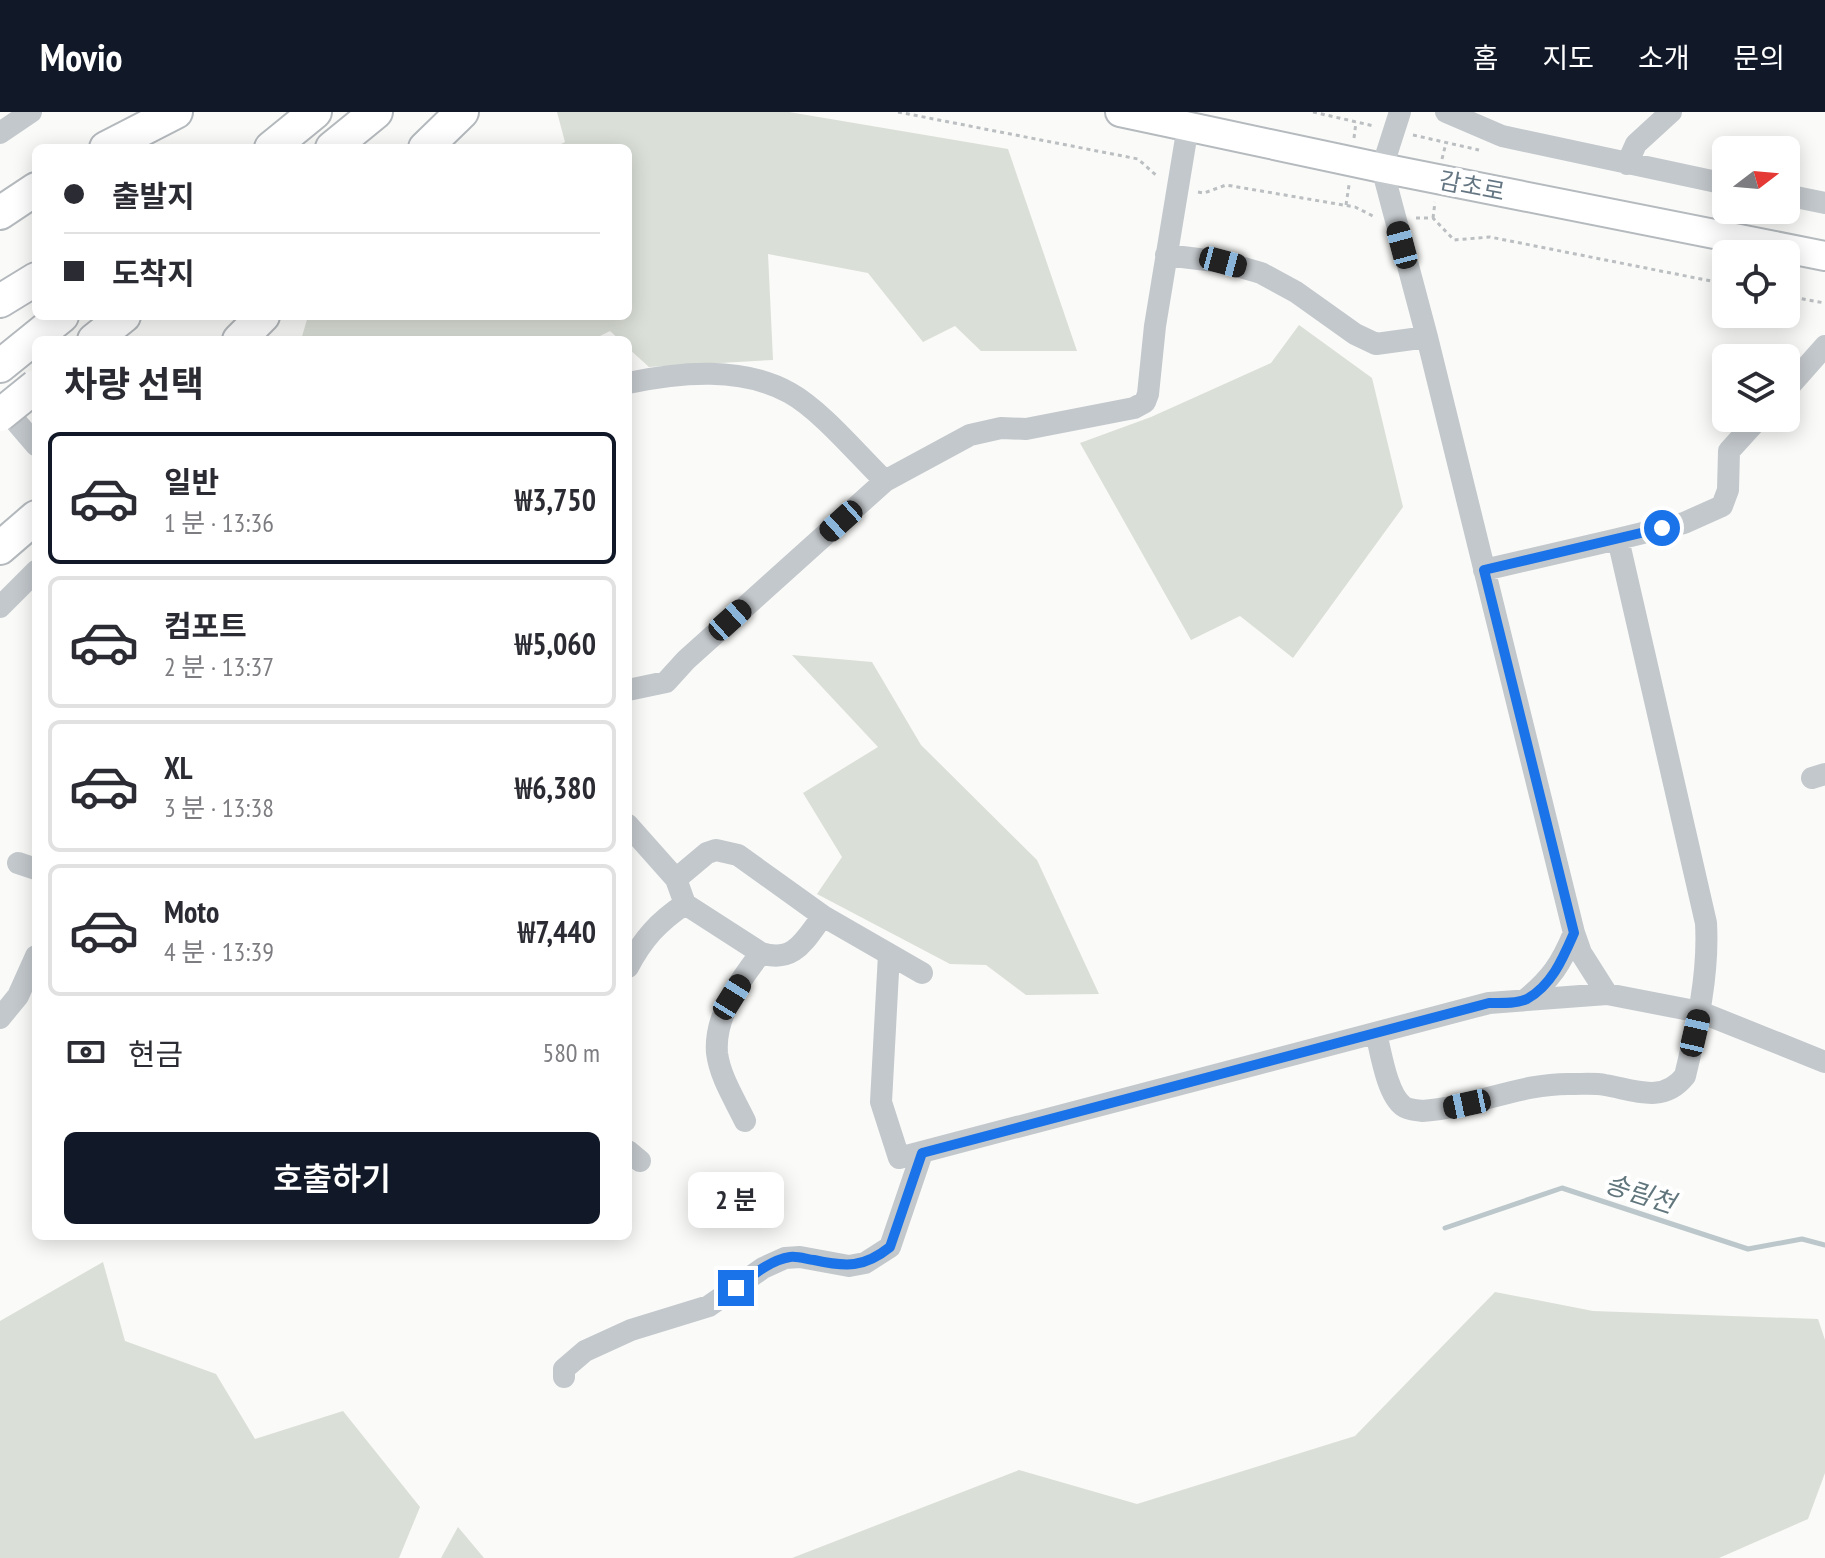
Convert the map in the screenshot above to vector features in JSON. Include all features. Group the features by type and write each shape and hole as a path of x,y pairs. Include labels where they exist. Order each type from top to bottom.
{"highway":[{"path":"114,144 176,112"},
{"path":"429,144 462,112"},
{"path":"275,144 311,115"},
{"path":"337,144 370,117"},
{"path":"0,213 32,191"},
{"path":"0,301 32,281"},
{"path":"37,336 57,320"},
{"path":"99,336 119,320"},
{"path":"243,336 259,320"},
{"path":"0,366 32,340"},
{"path":"0,415 32,389"},
{"path":"0,548 32,520"}],"main road":[{"name":"감초로","path":"1120,112 1382,168 1825,256"}],"street":[{"path":"0,133 31,112"},
{"path":"1400,112 1382,168 1427,337 1574,933 1581,953 1607,994"},
{"path":"1446,112 1502,136 1712,181"},
{"path":"1627,164 1636,144 1671,112"},
{"path":"632,689 666,682 686,660 885,481 970,435 1001,428 1026,429 1134,408 1145,402 1188,126"},
{"path":"1800,198 1825,203"},
{"path":"1166,255 1223,262 1261,273 1296,292 1355,334 1376,344 1427,337"},
{"path":"1800,374 1825,346"},
{"path":"632,382 710,374 750,378 790,393 812,410 885,481"},
{"path":"0,403 32,440"},
{"path":"1484,570 1684,523 1722,506 1728,490 1729,451 1746,432"},
{"path":"1376,1033 1395,1096 1404,1108 1422,1111 1559,1083 1602,1084 1645,1095 1664,1092 1685,1076 1700,1012 1707,944 1706,923 1618,539"},
{"path":"0,607 32,575"},
{"path":"632,830 676,879 685,904 761,953 774,957 792,952 801,946 823,916"},
{"path":"676,879 707,853 728,851 823,916 922,973"},
{"path":"632,960 650,931 685,904"},
{"path":"1525,1000 1548,982 1562,961 1574,933"},
{"path":"745,1121 726,1083 717,1054 718,1031 732,997 761,953"},
{"path":"889,954 881,1102 899,1158 1489,1003 1607,994 1700,1012 1825,1062"},
{"path":"0,1018 18,996 32,965"},
{"path":"564,1377 564,1369 585,1351 631,1330 709,1306 776,1261 800,1257 849,1266 878,1256 890,1247 922,1153"}],"path":[{"path":"898,112 1138,159 1164,183 1204,193 1226,185 1355,207 1377,218 1433,218 1454,240 1490,237 1712,281"},
{"path":"1800,299 1825,303"}],"shaded area":[{"path":"557,112 789,112 1008,149 1077,351 981,351 955,326 923,342 868,273 768,254 773,360 649,367 632,352 632,336 616,336 610,331 600,336 302,336 307,320 632,320 632,144 561,144 565,142"},
{"path":"1299,325 1372,378 1403,507 1293,658 1240,616 1191,640 1080,443 1151,417 1271,363"},
{"path":"792,655 872,662 921,745 1037,860 1099,994 1026,995 986,965 950,964 817,894 842,857 803,793 878,747"},
{"path":"103,1262 125,1341 216,1374 255,1439 343,1411 420,1507 399,1558 0,1558 0,1321"},
{"path":"1495,1292 1593,1311 1818,1319 1825,1340 1825,1473 1808,1519 1719,1558 792,1558 1019,1470 1137,1504 1355,1436"},
{"path":"458,1527 484,1558 441,1558"}],"waterway":[{"name":"송림천","path":"1445,1228 1562,1188 1748,1249 1802,1239 1825,1245"}],"route":[{"path":"736,1288 763,1268 785,1258 800,1257 849,1266 878,1256 890,1247 922,1153 1489,1003 1525,1000 1548,982 1562,961 1574,933 1484,570 1662,528"}]}
